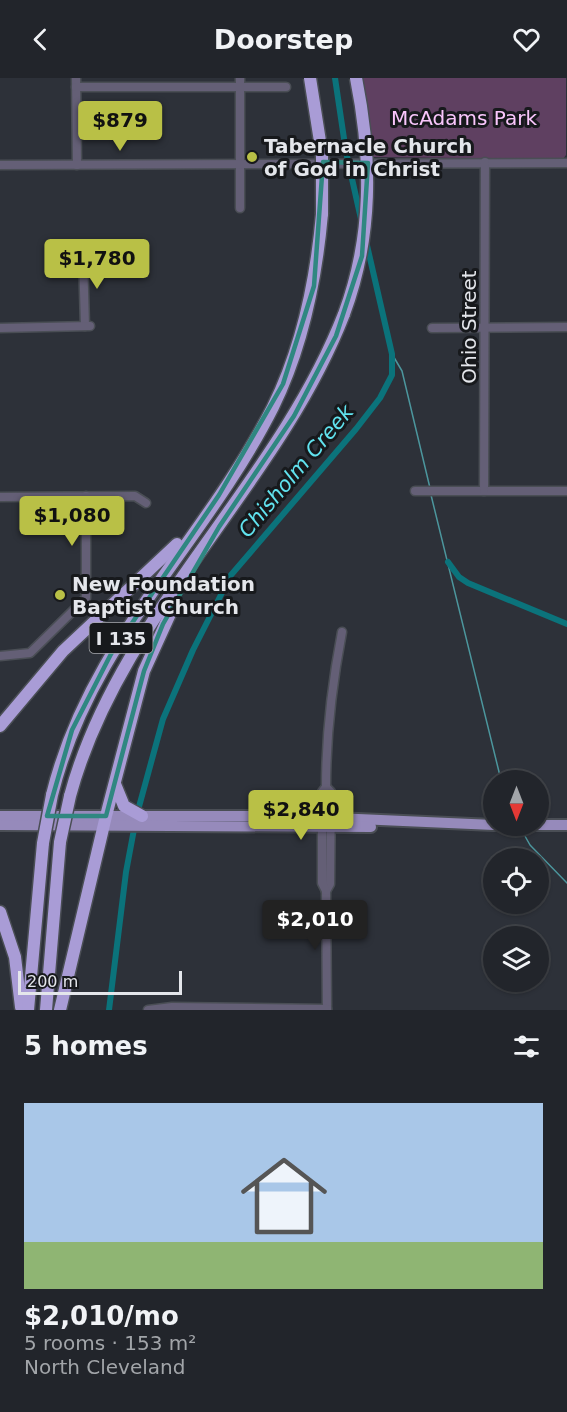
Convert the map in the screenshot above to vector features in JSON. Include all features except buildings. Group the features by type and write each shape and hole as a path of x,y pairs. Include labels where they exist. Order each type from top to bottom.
{"highway":[{"name":"I 135","path":"28,1010 43,843 52,795 72,730 96,680 136,615 219,495 273,407 291,363 314,286 322,214 322,154 310,78"},
{"name":"I 135","path":"46,1010 60,842 70,796 87,741 123,668 304,399 325,361 344,314 362,256 368,207 369,178 365,132 356,78"},
{"path":"0,726 63,651 169,554 219,495"},
{"path":"60,1010 114,783 144,671 164,624 219,527"},
{"path":"114,783 123,816 147,819"},
{"path":"0,912 15,957 21,1010"}],"main road":[{"path":"0,816 105,821"},
{"path":"0,825 105,821 123,816 147,819 483,825"},
{"path":"549,825 567,825"}],"street":[{"path":"240,82 240,208"},
{"path":"77,165 76,83 240,82 286,87"},
{"path":"0,165 333,162 567,163"},
{"name":"Ohio Street","path":"484,491 485,162"},
{"path":"0,327 88,326 83,255"},
{"path":"432,328 567,327"},
{"path":"415,491 567,491"},
{"path":"0,656 30,652 86,598 86,496"},
{"path":"0,497 135,496 146,503"},
{"path":"148,1010 172,1007 327,1010 326,891 322,883 326,822 331,792 326,787 329,708 342,633"}],"highlighted area":[{"path":"323,162 368,163 362,256 336,336 294,416 219,527 163,624 144,671 106,816 47,816 72,730 111,654 219,495 283,384 314,286"}],"green space":[{"name":"McAdams Park","path":"361,78 566,78 566,155 563,159 373,157"}],"waterway":[{"name":"Chisholm Creek","path":"335,78 346,152 361,219"},
{"name":"Chisholm Creek","path":"137,814 163,719 193,650 231,575 356,429 380,398 392,375 392,354 366,241"},
{"path":"392,354 402,371 430,488"},
{"path":"431,495 499,770"},
{"path":"448,562 459,577 468,583 567,624"},
{"path":"109,1010 126,872 135,824"},
{"path":"525,836 530,845 567,883"}],"place":[{"name":"Tabernacle Church of God in Christ","path":"252,157"},
{"name":"New Foundation Baptist Church","path":"60,595"}]}
